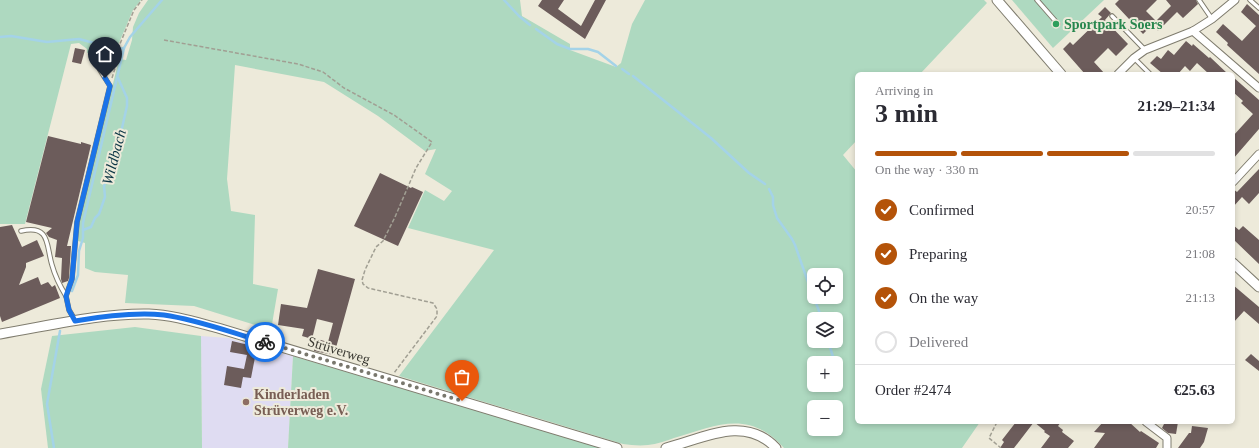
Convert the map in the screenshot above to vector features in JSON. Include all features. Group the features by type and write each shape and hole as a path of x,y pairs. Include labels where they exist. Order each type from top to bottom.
{"street":[{"path":"997,0 1059,72"},
{"path":"1120,72 1134,58 1145,50 1192,31 1212,19 1235,0"},
{"path":"1192,31 1259,88"},
{"path":"1235,180 1259,154"},
{"path":"1235,265 1259,286"},
{"name":"Strüverweg","path":"0,334 75,321 130,314 150,314 178,318 223,330 617,448"},
{"path":"1150,424 1167,438 1167,448"},
{"path":"666,448 711,434 731,430 748,432 759,436 766,439 776,448"}],"lane":[{"path":"1037,0 1058,24"},
{"path":"1199,0 1212,19"},
{"path":"1250,0 1259,8"},
{"path":"1112,16 1145,50"},
{"path":"1134,58 1148,72"},
{"path":"66,296 72,279 77,222 110,86 100,70"},
{"path":"21,231 30,229 36,230 43,234 48,241 52,264 59,284 66,296 69,310 75,321"}],"path":[{"path":"110,86 117,62 118,51 134,10 142,0"},
{"path":"164,40 298,64 323,72 344,88 394,114 432,142 416,168 395,217 383,240 376,247 364,270 362,280 363,284 368,288 433,303 437,309 437,316 390,380"},
{"path":"996,424 989,438 1001,448"}],"shaded area":[{"name":"Kinderladen Strüverweg e.V.","path":"201,336 228,338 293,356 288,448 202,448"}],"green space":[{"path":"0,0 141,0 133,10 116,50 101,50 87,53 87,49 79,43 71,44 25,224 0,224"},
{"path":"148,0 520,0 522,16 570,44 570,50 616,67 621,63 632,24 645,0 984,0 987,3 922,72 855,72 855,142 843,155 855,170 855,424 979,424 962,448 784,448 771,436 758,428 745,424 718,425 655,444 632,445 623,444 399,376 494,250 408,228 425,190 444,201 452,191 425,174 436,149 425,151 378,116 324,82 235,65 227,179 231,211 255,215 253,284 278,289 271,330 194,306 125,303 128,275 95,272 85,268 85,243 78,241 79,223 119,59 126,60 132,40 133,27 139,13"},
{"name":"Sportpark Soers","path":"1012,0 1104,0 1053,48"},
{"path":"135,327 201,336 202,448 48,448 41,389 52,336"},
{"path":"293,356 602,448 288,448"}],"building":[{"path":"542,0 564,0 558,9 581,26 595,0 606,0 585,39 538,6"},
{"path":"1119,0 1157,0 1146,11 1156,21 1143,34 1115,4"},
{"path":"1166,0 1196,0 1198,4 1183,18 1177,12 1158,31 1152,25 1171,6"},
{"path":"1247,4 1259,15 1259,74 1227,45 1228,43 1216,32 1223,24 1242,41 1256,26 1241,12"},
{"path":"1105,7 1111,13 1105,20 1128,44 1116,56 1108,48 1094,62 1103,72 1083,72 1063,49 1070,42 1073,45 1102,17 1098,14"},
{"path":"1186,41 1192,46 1193,44 1209,58 1210,57 1226,72 1207,72 1197,63 1190,71 1185,66 1180,72 1161,72 1150,63 1157,56 1161,59 1168,50 1174,55"},
{"path":"75,48 85,50 81,64 72,62"},
{"path":"1235,79 1259,100 1259,129 1235,157 1235,134 1253,114 1241,103 1243,101 1235,94"},
{"path":"48,136 91,145 67,246 71,246 69,278 68,281 62,283 62,258 55,257 57,240 49,237 46,233 52,228 26,222"},
{"path":"1259,169 1259,193 1249,204 1242,197 1235,205 1235,190 1237,192"},
{"path":"380,173 423,192 398,246 354,226"},
{"path":"12,225 22,247 37,240 44,256 26,263 26,267 19,285 38,277 41,285 48,282 52,287 55,285 60,298 2,322 0,316 0,227"},
{"path":"1243,226 1259,240 1259,264 1235,241 1235,227 1239,230"},
{"path":"318,269 355,279 334,355 314,351 317,339 328,342 333,323 317,319 312,339 302,336 304,329 278,325 281,304 307,308"},
{"path":"1235,287 1259,307 1259,324 1244,311 1235,321"},
{"path":"232,341 257,347 251,378 243,377 241,388 224,385 227,366 244,369 247,355 230,352"},
{"path":"1251,354 1259,361 1259,371 1245,360"},
{"path":"1014,424 1032,424 1014,448 1000,448 1004,442 1002,440"},
{"path":"1036,424 1060,424 1058,426 1063,430 1062,432 1074,441 1068,448 1041,448 1050,436 1044,432 1045,431"},
{"path":"1101,424 1131,424 1140,432 1141,431 1159,443 1156,448 1094,448 1105,433 1094,432"},
{"path":"1164,424 1178,424 1176,434 1168,433 1162,428"},
{"path":"1192,426 1208,428 1204,442 1200,448 1178,448 1189,433 1191,433"}],"waterway":[{"name":"Wildbach","path":"72,291 78,275 79,251 83,238 83,223 124,48 130,37 162,0"},
{"path":"504,0 530,25"},
{"path":"536,29 557,44 570,49 588,49 598,52 616,66"},
{"path":"0,37 11,36 47,42 79,39 94,43 100,49 124,48"},
{"path":"622,69 629,74"},
{"path":"633,76 711,138 749,173 765,184"},
{"name":"Wildbach","path":"83,230 91,227 95,218 99,214 105,197 104,186 109,174 109,165 112,156 117,150 127,106 127,98 118,78"},
{"path":"769,189 773,197 773,205 777,218 795,245 809,289 819,312"},
{"name":"Wildbach","path":"54,448 47,404 60,331"},
{"path":"830,348 833,356"}],"way so far":[{"path":"265,342 462,401"}],"place":[{"name":"Sportpark Soers","path":"1056,24"},
{"name":"Kinderladen Strüverweg e.V.","path":"246,402"}],"route":[{"path":"105,78 110,86 77,222 72,279 66,296 69,310 75,321 130,314 150,314 195,322 265,342"}]}
